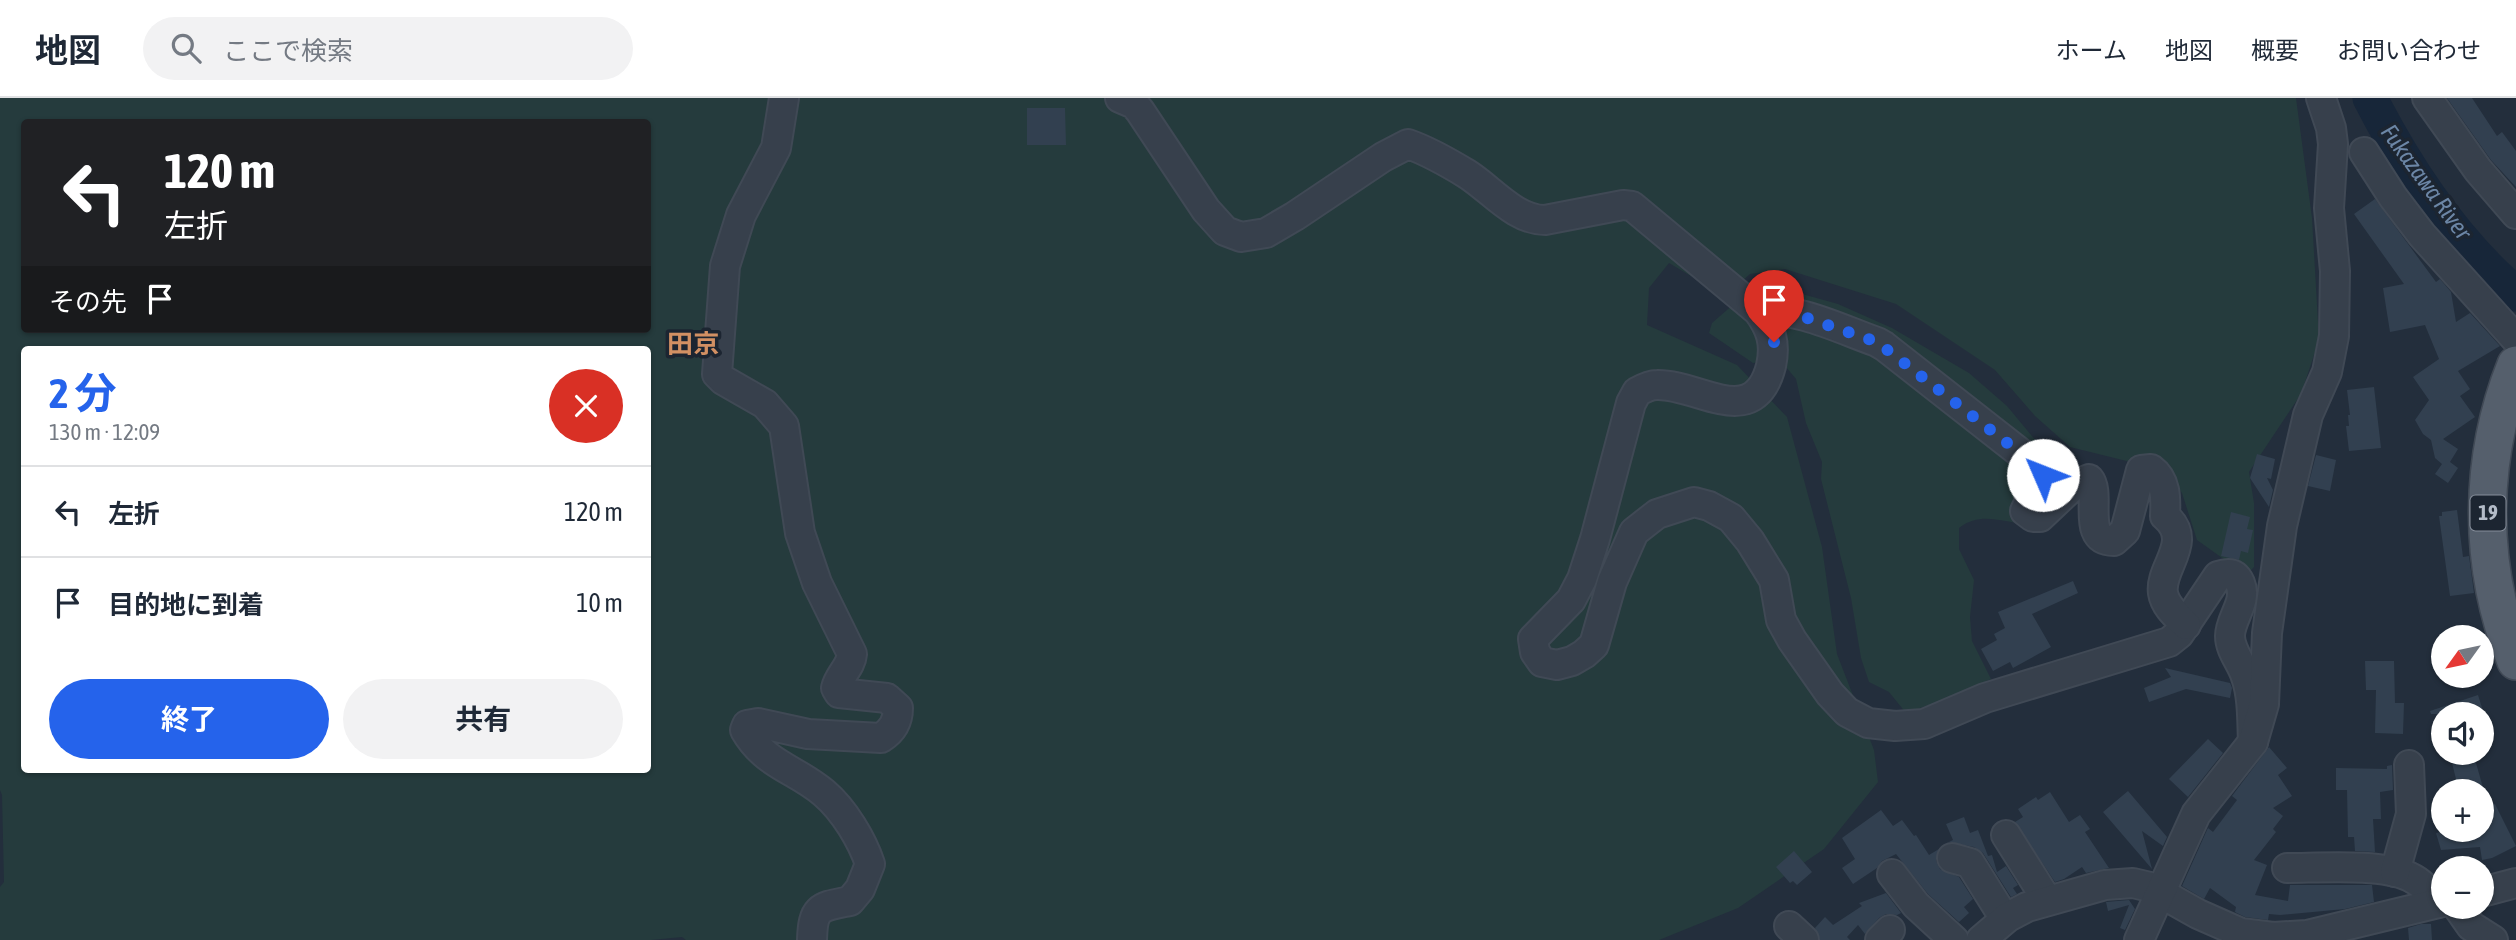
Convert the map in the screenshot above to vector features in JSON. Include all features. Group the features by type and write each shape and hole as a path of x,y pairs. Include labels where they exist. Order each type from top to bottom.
{"main road":[{"name":"19","path":"2516,365 2492,440 2487,502 2491,574 2498,608 2516,661"}],"street":[{"path":"784,98 776,148 741,215 725,266 717,374 765,404 784,426 800,533 817,583 852,654 851,662 836,688 839,693 887,698 898,708 894,726 881,738 808,734 758,723 747,725 745,730 766,757 823,792 836,805 865,847 870,864 860,889 850,901 831,903 819,909 812,923 812,940"},
{"path":"1120,98 1134,104 1140,111 1206,210 1233,236 1252,237 1266,233 1383,157 1408,144 1467,174 1524,216 1535,220 1623,205 1632,206 1758,311 1772,333 1773,356 1769,374 1751,397 1734,403 1676,387 1656,385 1637,392 1631,403 1582,579 1571,600 1533,639 1535,652 1542,662 1557,665 1572,661 1594,645 1612,582 1634,532 1657,514 1694,502 1709,506 1731,518 1750,541 1773,580 1781,620 1792,640 1830,694 1847,712 1868,723 1895,726 1924,724 1985,698 2169,642 2186,625 2218,576 2227,573 2233,575 2240,582 2243,594 2230,639 2249,687 2253,743"},
{"path":"2139,940 2196,814 2253,743 2264,704 2267,633 2283,526 2308,415 2327,372 2334,336 2335,271 2329,208 2333,144 2332,128 2321,98"},
{"path":"2427,98 2477,170 2516,214"},
{"path":"2364,152 2421,235 2516,339"},
{"path":"1758,311 1773,309 1818,321 1884,346 2037,466 2043,475 2025,511 2033,517 2040,517 2074,485 2089,479 2093,485 2095,526 2099,536 2107,541 2114,541 2125,531 2141,470 2151,469 2158,474 2164,487 2165,516 2176,534 2175,555 2164,583 2163,594 2167,605 2186,625"},
{"path":"2395,872 2411,814 2409,765"},
{"path":"2006,835 2048,900"},
{"path":"1952,858 1970,863 2006,919"},
{"path":"2287,868 2350,868 2395,872 2411,877 2431,893"},
{"path":"1892,874 1924,913 1954,940"},
{"path":"1981,940 2006,919 2027,907 2105,885 2133,883 2159,892 2198,914 2241,933 2273,937 2361,931 2431,909"},
{"path":"2494,889 2516,883"},
{"path":"2463,919 2493,940"}],"green space":[{"path":"0,98 2296,98 2312,218 2319,340 2301,394 2249,472 2254,503 2254,567 2246,575 2197,540 2182,493 2167,471 2070,447 2035,416 1995,370 1896,304 1785,269 1750,274 1720,300 1701,282 1669,263 1649,288 1647,325 1737,365 1787,417 1822,547 1837,654 1874,750 1878,782 1824,849 1738,908 1659,940 686,940 682,937 651,940 0,940 0,887 4,882"},
{"path":"1770,285 1838,304 1892,328 1969,373 2007,406 2051,459 2056,480 2047,500 2017,523 1979,519 1959,528 1959,549 1974,580 1970,617 1972,641 1991,679 1955,696 1906,713 1889,692 1869,682 1861,658 1851,598 1821,479 1822,462 1806,423 1796,379 1780,360 1753,363 1709,333 1712,323 1750,290"}],"building":[{"path":"2447,98 2472,98 2497,136 2502,132 2516,151 2516,187 2491,160"},
{"path":"1027,108 1065,108 1066,145 1027,145"},
{"path":"2375,199 2436,282 2440,279 2451,292 2456,322 2470,313 2500,346 2458,371 2470,389 2460,396 2475,417 2443,439 2458,449 2450,462 2458,468 2448,483 2435,474 2442,464 2435,458 2431,440 2423,434 2415,420 2429,400 2413,377 2439,359 2425,325 2390,332 2383,288 2404,284 2354,214"},
{"path":"2374,387 2381,448 2349,451 2346,426 2349,426 2350,415 2347,390"},
{"path":"2257,454 2275,459 2271,479 2267,478 2273,490 2269,507 2250,478"},
{"path":"2316,455 2336,460 2330,491 2308,486"},
{"path":"2457,510 2463,557 2469,556 2474,593 2450,596 2439,516 2442,516 2442,512"},
{"path":"2231,512 2250,517 2247,529 2253,530 2248,553 2241,551 2239,560 2221,556"},
{"path":"2073,581 2078,593 2032,614 2051,647 2013,668 2010,662 1993,671 1981,649 1997,640 1994,634 2005,628 1998,612"},
{"path":"2365,661 2394,661 2395,703 2404,703 2403,734 2375,733 2376,690 2366,690"},
{"path":"2165,668 2230,683 2230,698 2186,689 2149,702 2144,688 2171,677"},
{"path":"2478,695 2480,702 2457,702"},
{"path":"2208,739 2223,753 2188,797 2169,779"},
{"path":"2269,747 2287,768 2278,775 2292,796 2273,808 2283,816 2273,829 2276,832 2254,860 2267,865 2255,895 2288,901 2290,885 2372,885 2374,902 2345,909 2269,914 2268,920 2245,917 2235,912 2236,907 2210,888 2204,899 2182,886 2208,828 2213,832 2237,800 2232,796"},
{"path":"2392,765 2393,790 2380,792 2381,819 2373,819 2375,852 2355,851 2354,837 2348,837 2347,790 2336,790 2336,768 2387,769 2387,766"},
{"path":"2452,765 2477,765 2481,779 2456,779"},
{"path":"2128,791 2167,837 2163,846 2142,831 2152,869 2103,812"},
{"path":"2050,792 2069,822 2080,815 2090,829 2085,832 2109,868 2086,873 2082,867 2055,882 2015,822 2023,817 2018,809 2036,797 2038,800"},
{"path":"2494,805 2516,846 2494,857 2481,856 2480,847 2441,850 2439,842 2494,842"},
{"path":"1881,810 1893,826 1902,820 1929,855 1939,849 1936,861 1940,869 1959,877 1973,899 1964,907 1969,913 1959,922 1928,894 1896,854 1882,861 1877,868 1853,884 1842,868 1855,859 1842,838"},
{"path":"1964,817 1970,833 1978,830 1988,856 1992,855 1997,872 2006,866 2018,885 2013,888 2017,894 2011,897 1983,853 1974,847 1949,842 1953,840 1946,824"},
{"path":"1794,851 1812,872 1797,885 1793,881 1790,883 1776,867"},
{"path":"1886,893 1901,913 1886,914 1879,918 1865,934 1858,925 1847,937 1850,940 1820,940 1815,928 1825,917 1833,925 1862,906 1859,903"},
{"path":"2129,900 2135,909 2125,930 2120,928 2129,905 2108,911 2106,902"},
{"path":"2431,924 2432,940 2409,940 2408,928"}],"waterway":[{"name":"Fukazawa River","path":"2370,98 2416,178 2452,228 2516,294"}],"district":[{"name":"田京","path":"693,344"}],"route":[{"path":"1774,342 1768,325 1758,311 1773,309 1804,317 1877,342 2011,445 2037,466 2043,475"}]}
